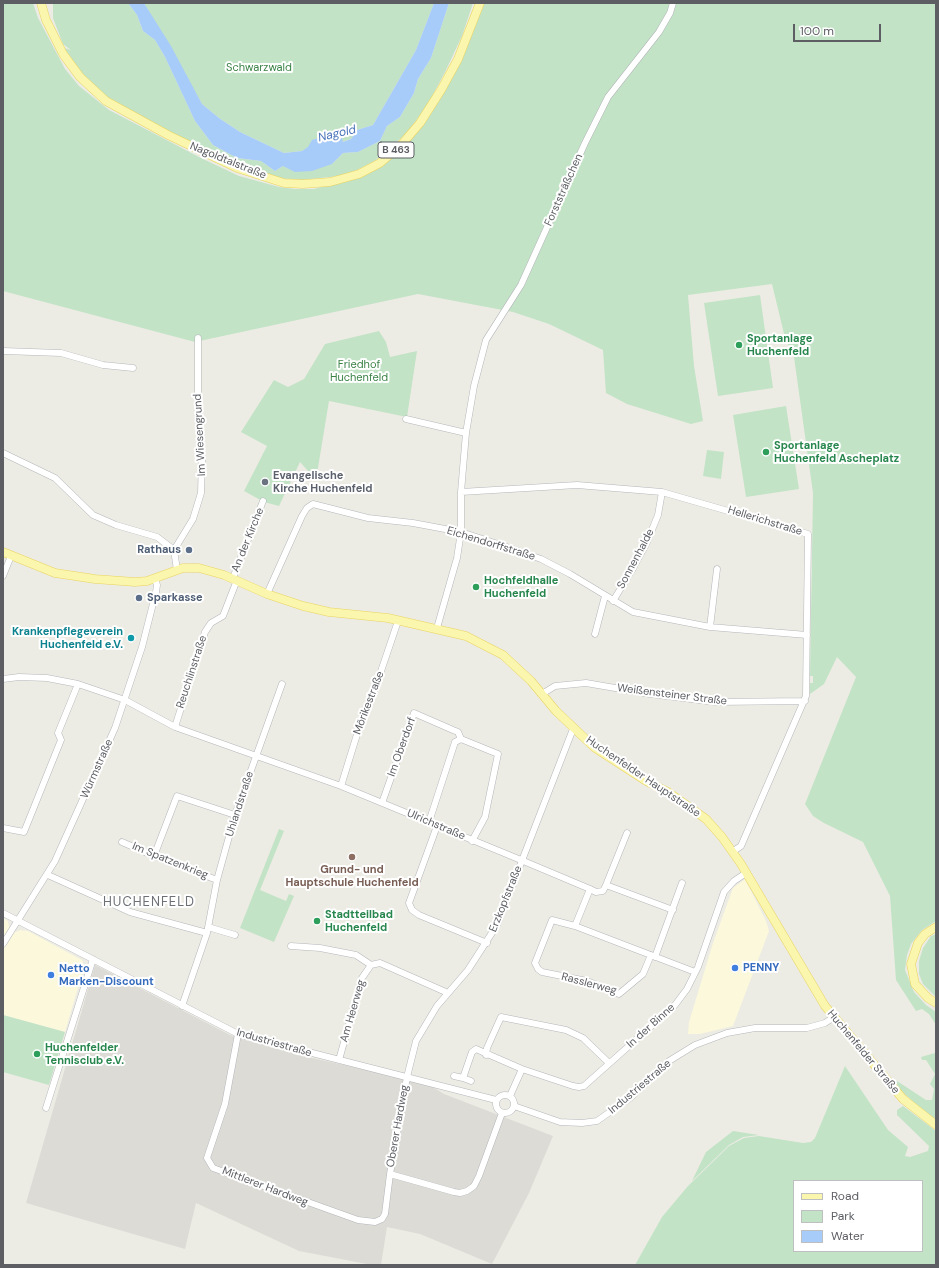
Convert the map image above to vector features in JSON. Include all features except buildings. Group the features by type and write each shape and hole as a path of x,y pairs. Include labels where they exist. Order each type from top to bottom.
{"main road":[{"name":"Nagoldtalstraße","path":"41,3 46,20 63,54 80,77 106,100 168,135 237,168 278,181 303,184 330,182 359,174 380,163 402,144 420,123 441,90 458,59 480,3"},
{"name":"Huchenfelder Hauptstraße","path":"7,554 55,573 135,582 154,579 177,570 193,567 235,579 267,594 303,606 329,612 398,620 466,636 503,655 531,681 573,729 595,748 689,806 706,819 732,852 746,873 802,968"},
{"path":"936,927 925,934 918,943 911,964 915,984 928,998 936,1003"},
{"name":"Huchenfelder Straße","path":"802,968 834,1018 903,1099 936,1125"}],"street":[{"name":"Forststräßchen","path":"437,628 457,558 466,433 474,386 486,340 522,285 585,143 605,104 659,32 670,13 673,3"},
{"name":"Im Wiesengrund","path":"174,550 193,520 201,493 203,479 198,416 198,338"},
{"path":"3,351 61,353 103,365 133,368"},
{"path":"406,419 466,433"},
{"path":"3,453 55,478 93,514 116,526 157,537 174,550 177,570"},
{"name":"Hellerichstraße","path":"461,492 577,485 662,492 808,534 807,676 805,701 741,846 732,852"},
{"name":"Sonnenhalde","path":"613,601 648,542 658,515 662,492"},
{"name":"An der Kirche","path":"235,579 263,501"},
{"name":"Eichendorffstraße","path":"267,594 306,508 313,504 368,518 413,523 460,532 541,559 570,574 633,612 710,627 807,635"},
{"path":"3,576 7,554"},
{"path":"710,627 717,569"},
{"name":"Würmstraße","path":"3,944 48,875 66,839 115,728 142,647 156,592 157,586 154,579"},
{"name":"Reuchlinstraße","path":"175,727 205,632 211,623 223,616 235,579"},
{"path":"595,634 605,596"},
{"name":"Mörikestraße","path":"340,786 364,712 376,686 398,620"},
{"name":"Ulrichstraße","path":"3,679 19,677 47,678 78,684 125,700 175,727 255,757 340,786 590,889"},
{"name":"Weißensteiner Straße","path":"542,694 555,686 586,683 650,694 716,702 805,701"},
{"path":"3,828 24,832 61,740 58,733 78,684"},
{"name":"Uhlandstraße","path":"182,1006 207,930 217,880 234,815 282,684"},
{"name":"Im Oberdorf","path":"382,803 414,713 458,732 461,739 498,754 485,817 472,841"},
{"name":"Erzkopfstraße","path":"407,1077 416,1040 437,1006 468,970 487,943 497,925 573,729"},
{"path":"429,822 455,742 461,739"},
{"path":"154,856 177,796 234,815"},
{"path":"437,826 409,903 412,910 418,915 487,943"},
{"path":"627,833 603,891 596,892 590,889 575,926 695,972"},
{"name":"Im Spatzenkrieg","path":"122,842 217,880"},
{"name":"In der Binne","path":"522,1069 579,1087 584,1086 675,1005 687,989 695,972 724,892 734,881 746,873"},
{"path":"48,875 130,912 236,936"},
{"path":"653,956 673,910 682,883"},
{"path":"606,885 673,910"},
{"name":"Industriestraße","path":"3,913 18,919 238,1034 496,1100"},
{"name":"Rasslerweg","path":"575,926 552,920 535,964 538,969 542,972 587,981 619,994 643,974 653,956"},
{"path":"291,946 320,948 356,955 371,965 380,963 448,994"},
{"path":"46,1108 92,959"},
{"name":"Am Heerweg","path":"339,1060 362,978 371,965"},
{"path":"486,1054 487,1048 501,1017 566,1030 583,1038 609,1063"},
{"name":"Industriestraße","path":"514,1106 560,1122 582,1123 597,1121 630,1098 669,1061 695,1045 727,1033 755,1028 807,1028 834,1018"},
{"name":"Mittlerer Hardweg","path":"238,1034 225,1104 206,1158 213,1168 358,1220 375,1222 382,1220"},
{"path":"463,1078 472,1052 476,1049 481,1050 486,1054 522,1069 510,1096"},
{"path":"454,1076 471,1081"},
{"name":"Oberer Hardweg","path":"382,1220 385,1214 390,1174 407,1077"},
{"path":"503,1095 510,1096 513,1099 514,1106 511,1111 502,1113 497,1109 496,1100 503,1095"},
{"name":"Oberer Hardweg","path":"390,1174 454,1192 468,1191 474,1186 479,1176 502,1113"}],"shaded area":[{"path":"745,879 766,921 769,931 733,1026 700,1034 688,1034 689,1022 713,943 733,888"},
{"path":"3,918 8,921 9,927 16,932 20,930 28,931 82,960 84,967 65,1032 3,1015"},
{"path":"95,965 230,1035 303,1056 426,1083 444,1094 553,1136 529,1193 492,1264 420,1234 387,1227 381,1265 372,1265 299,1251 196,1203 185,1249 26,1203"}],"green space":[{"path":"3,3 33,3 38,18 65,69 79,86 109,110 239,176 279,187 314,189 360,177 425,121 482,3 936,3 936,921 922,930 911,944 907,955 905,970 914,992 926,1005 936,1012 936,1025 929,1014 922,1009 916,1011 896,980 890,896 863,842 813,816 805,804 856,677 837,657 824,684 810,694 810,683 813,683 813,676 810,676 813,493 794,357 785,338 772,284 688,295 694,366 703,421 691,424 627,404 606,393 603,350 549,324 513,312 418,294 195,342 3,291"},
{"path":"53,3 128,3 137,15 143,31 155,40 165,57 195,121 213,145 237,158 261,161 275,171 283,166 332,164 343,153 358,152 380,141 387,126 400,117 414,93 418,79 431,58 449,3 473,3 462,36 445,72 428,104 407,133 376,160 355,171 339,176 301,180 278,178 230,161 191,144 127,110 104,95 80,71 64,48 71,50 63,44 53,18"},
{"name":"Schwarzwald","path":"144,3 434,3 416,50 373,125 357,130 351,139 343,142 341,138 332,141 324,141 333,136 332,134 302,151 284,153 240,132 202,104"},
{"name":"Sportanlage Huchenfeld","path":"760,295 773,388 718,396 704,303"},
{"name":"Friedhof Huchenfeld","path":"379,331 386,342 390,357 417,351 407,417 329,401 316,480 300,462 279,506 264,502 244,491 267,446 241,432 274,380 288,387 304,379 325,344"},
{"name":"Sportanlage Huchenfeld Ascheplatz","path":"786,406 799,489 746,497 733,415"},
{"path":"707,450 724,452 721,479 703,476"},
{"path":"279,829 284,831 260,890 286,901 289,894 294,896 274,942 240,928"},
{"path":"936,934 936,997 923,984 919,974 919,961 923,948 931,936"},
{"path":"3,1015 65,1032 49,1085 3,1072"},
{"path":"936,1051 936,1120 921,1109 895,1085 897,1081 926,1100 932,1100 934,1089 930,1084 935,1074 926,1060 922,1060 921,1057 935,1053"},
{"path":"845,1066 888,1130 908,1147 905,1156 910,1157 928,1151 929,1146 897,1115 897,1110 903,1106 936,1131 936,1265 635,1265 662,1217 688,1186 729,1146 744,1138 759,1136 803,1143 811,1142 815,1138"},
{"path":"733,1131 759,1135 743,1137 729,1145 692,1181 706,1152"}],"water":[{"path":"128,3 144,3 171,46 202,104 240,132 284,153 302,151 308,147 312,140 332,134 333,136 325,141 332,141 342,138 343,142 351,139 357,130 373,125 416,50 434,3 449,3 431,58 418,79 414,93 400,117 387,126 380,141 358,152 343,153 332,164 312,171 295,172 283,166 275,171 261,161 237,158 213,145 195,121 165,57 155,40 143,31 137,15"}],"place":[{"name":"Sportanlage Huchenfeld","path":"739,345"},
{"name":"Sportanlage Huchenfeld Ascheplatz","path":"766,452"},
{"name":"Evangelische Kirche Huchenfeld","path":"265,482"},
{"name":"Rathaus","path":"189,550"},
{"name":"Hochfeldhalle Huchenfeld","path":"476,587"},
{"name":"Sparkasse","path":"139,598"},
{"name":"Krankenpflegeverein Huchenfeld e.V.","path":"131,638"},
{"name":"Grund- und Hauptschule Huchenfeld","path":"352,857"},
{"name":"Stadtteilbad Huchenfeld","path":"317,921"},
{"name":"PENNY","path":"735,968"},
{"name":"Netto Marken-Discount","path":"51,975"},
{"name":"Huchenfelder Tennisclub e.V.","path":"37,1054"}],"district":[{"name":"HUCHENFELD","path":"149,903"}],"water label":[{"name":"Nagold","path":"337,134"}]}
